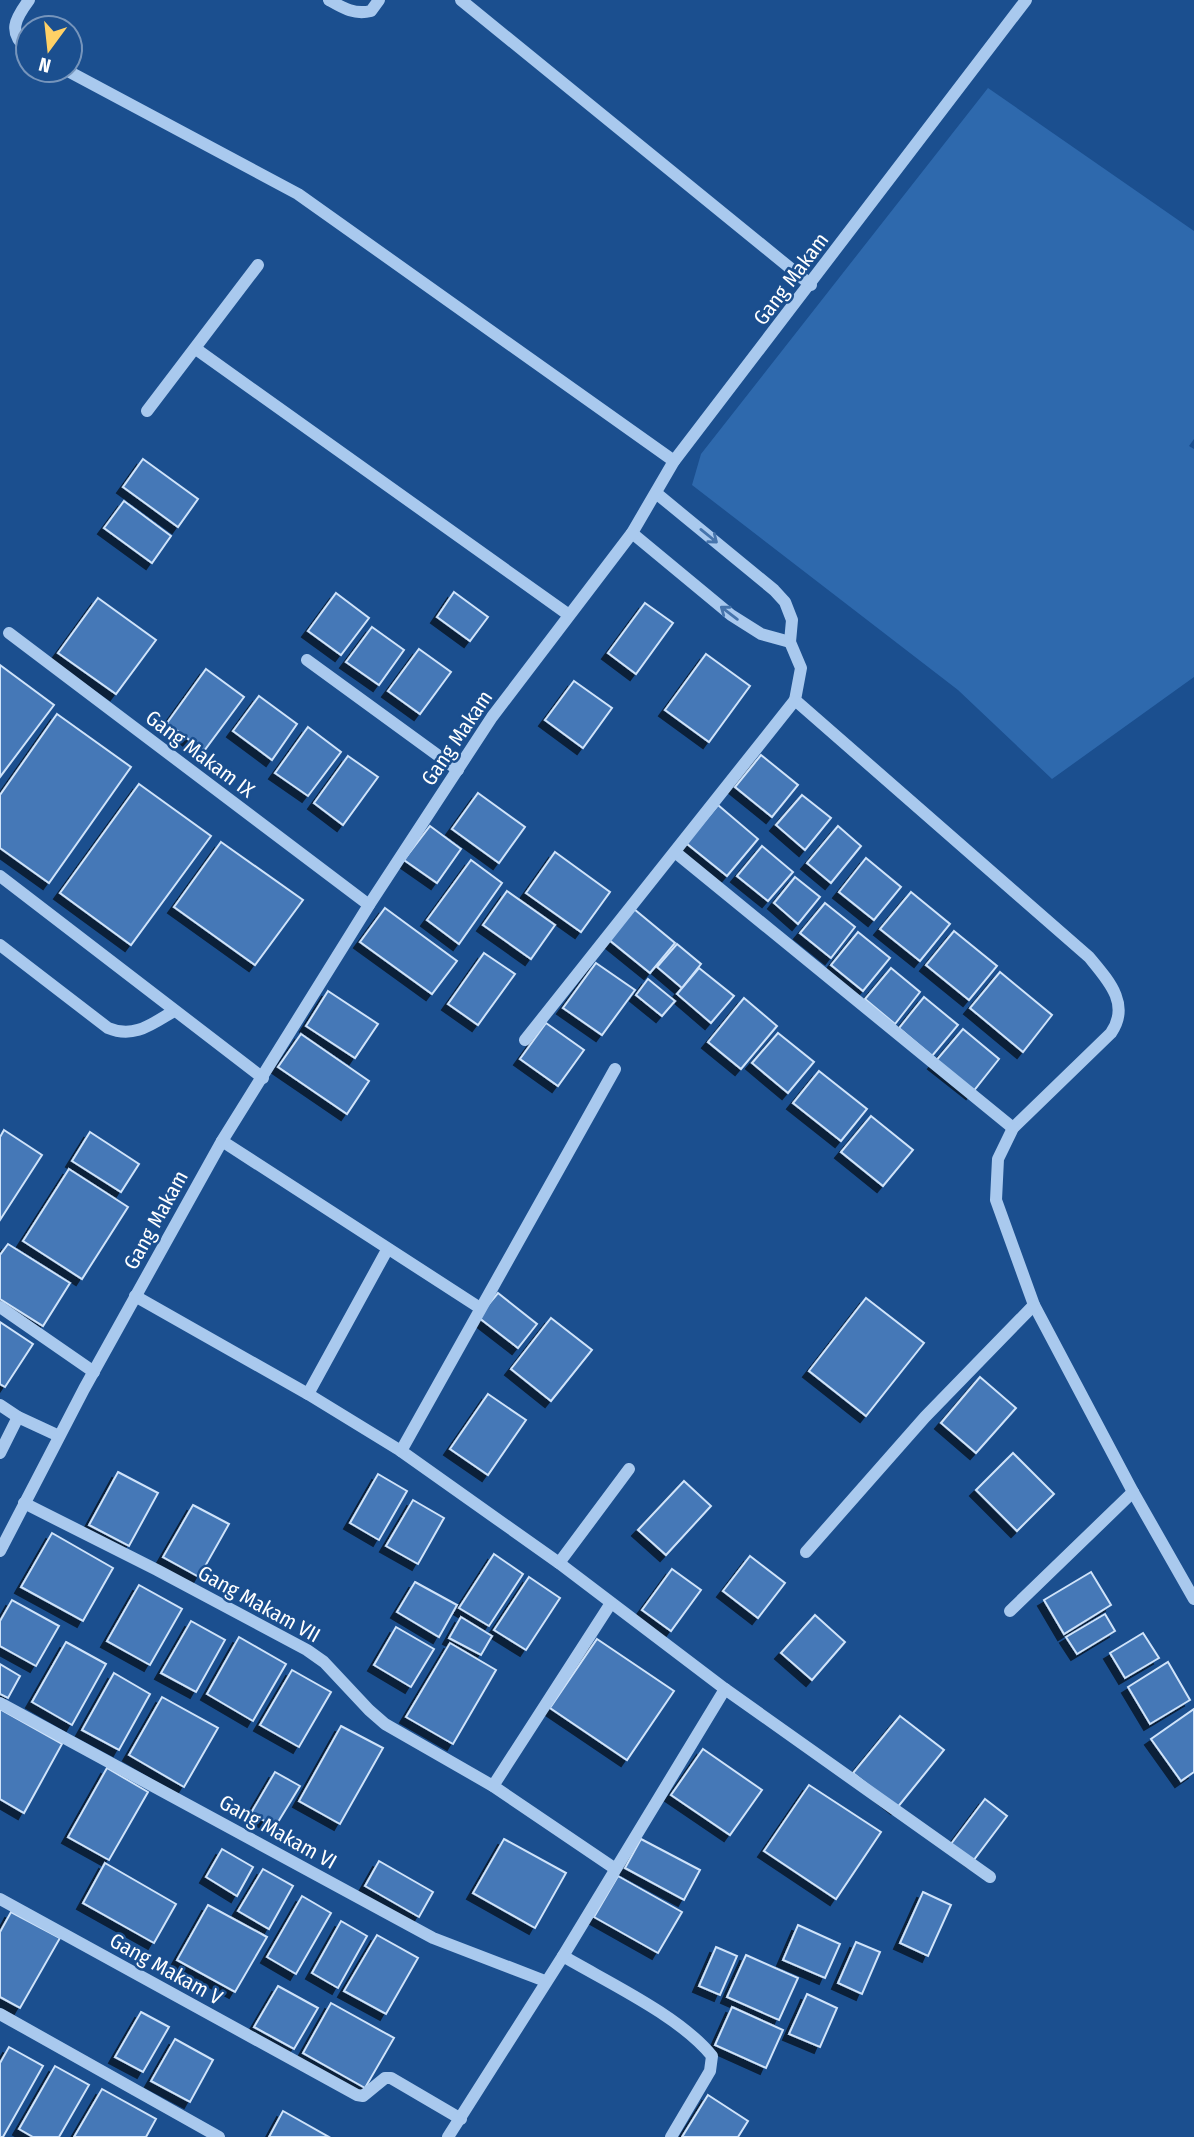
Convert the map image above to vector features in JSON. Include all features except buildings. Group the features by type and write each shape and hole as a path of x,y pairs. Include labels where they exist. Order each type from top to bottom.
{"street":[{"path":"329,0 346,10 361,13 371,11 379,0"},
{"path":"461,0 811,285"},
{"name":"Gang Makam","path":"0,1550 59,1436 222,1141 369,905 492,717 632,533 674,461 1026,0"},
{"path":"84,80 298,194 674,461"},
{"path":"148,411 258,265"},
{"path":"196,349 569,615"},
{"path":"525,1040 795,700 801,668 790,642 792,620 785,602 774,590 656,494"},
{"path":"632,533 730,615 761,634 790,642"},
{"name":"Gang Makam IX","path":"9,633 369,905"},
{"path":"307,660 458,770"},
{"path":"795,700 1089,957 1114,990 1121,1013 1111,1033 1013,1128 998,1159 996,1200 1034,1306 1133,1492 1194,1599"},
{"path":"676,852 1013,1128"},
{"path":"0,876 263,1078"},
{"path":"0,945 108,1028 118,1032 142,1030 174,1011"},
{"path":"401,1451 615,1069"},
{"path":"222,1141 480,1308"},
{"path":"308,1394 387,1250"},
{"path":"135,1296 308,1394 401,1451 559,1563 724,1689 990,1877"},
{"path":"806,1552 925,1417 1034,1306"},
{"path":"0,1307 94,1372"},
{"path":"0,1405 18,1417 59,1436"},
{"path":"0,1453 18,1417"},
{"path":"559,1563 629,1469"},
{"path":"1010,1611 1133,1492"},
{"name":"Gang Makam VII","path":"24,1503 307,1650 324,1662 385,1724 493,1786 614,1868"},
{"path":"493,1786 611,1603"},
{"path":"448,2137 563,1955 724,1689"},
{"name":"Gang Makam VI","path":"0,1703 433,1938 545,1981"},
{"name":"Gang Makam V","path":"0,1899 314,2073 363,2096 385,2078 391,2078 461,2119"},
{"path":"563,1955 672,2022 703,2044 712,2056 710,2071 671,2137"},
{"path":"0,2014 219,2137"}],"shaded area":[{"path":"988,88 1194,231 1194,439 1189,446 1194,449 1194,677 1052,779 958,690 692,485 701,454"}]}
